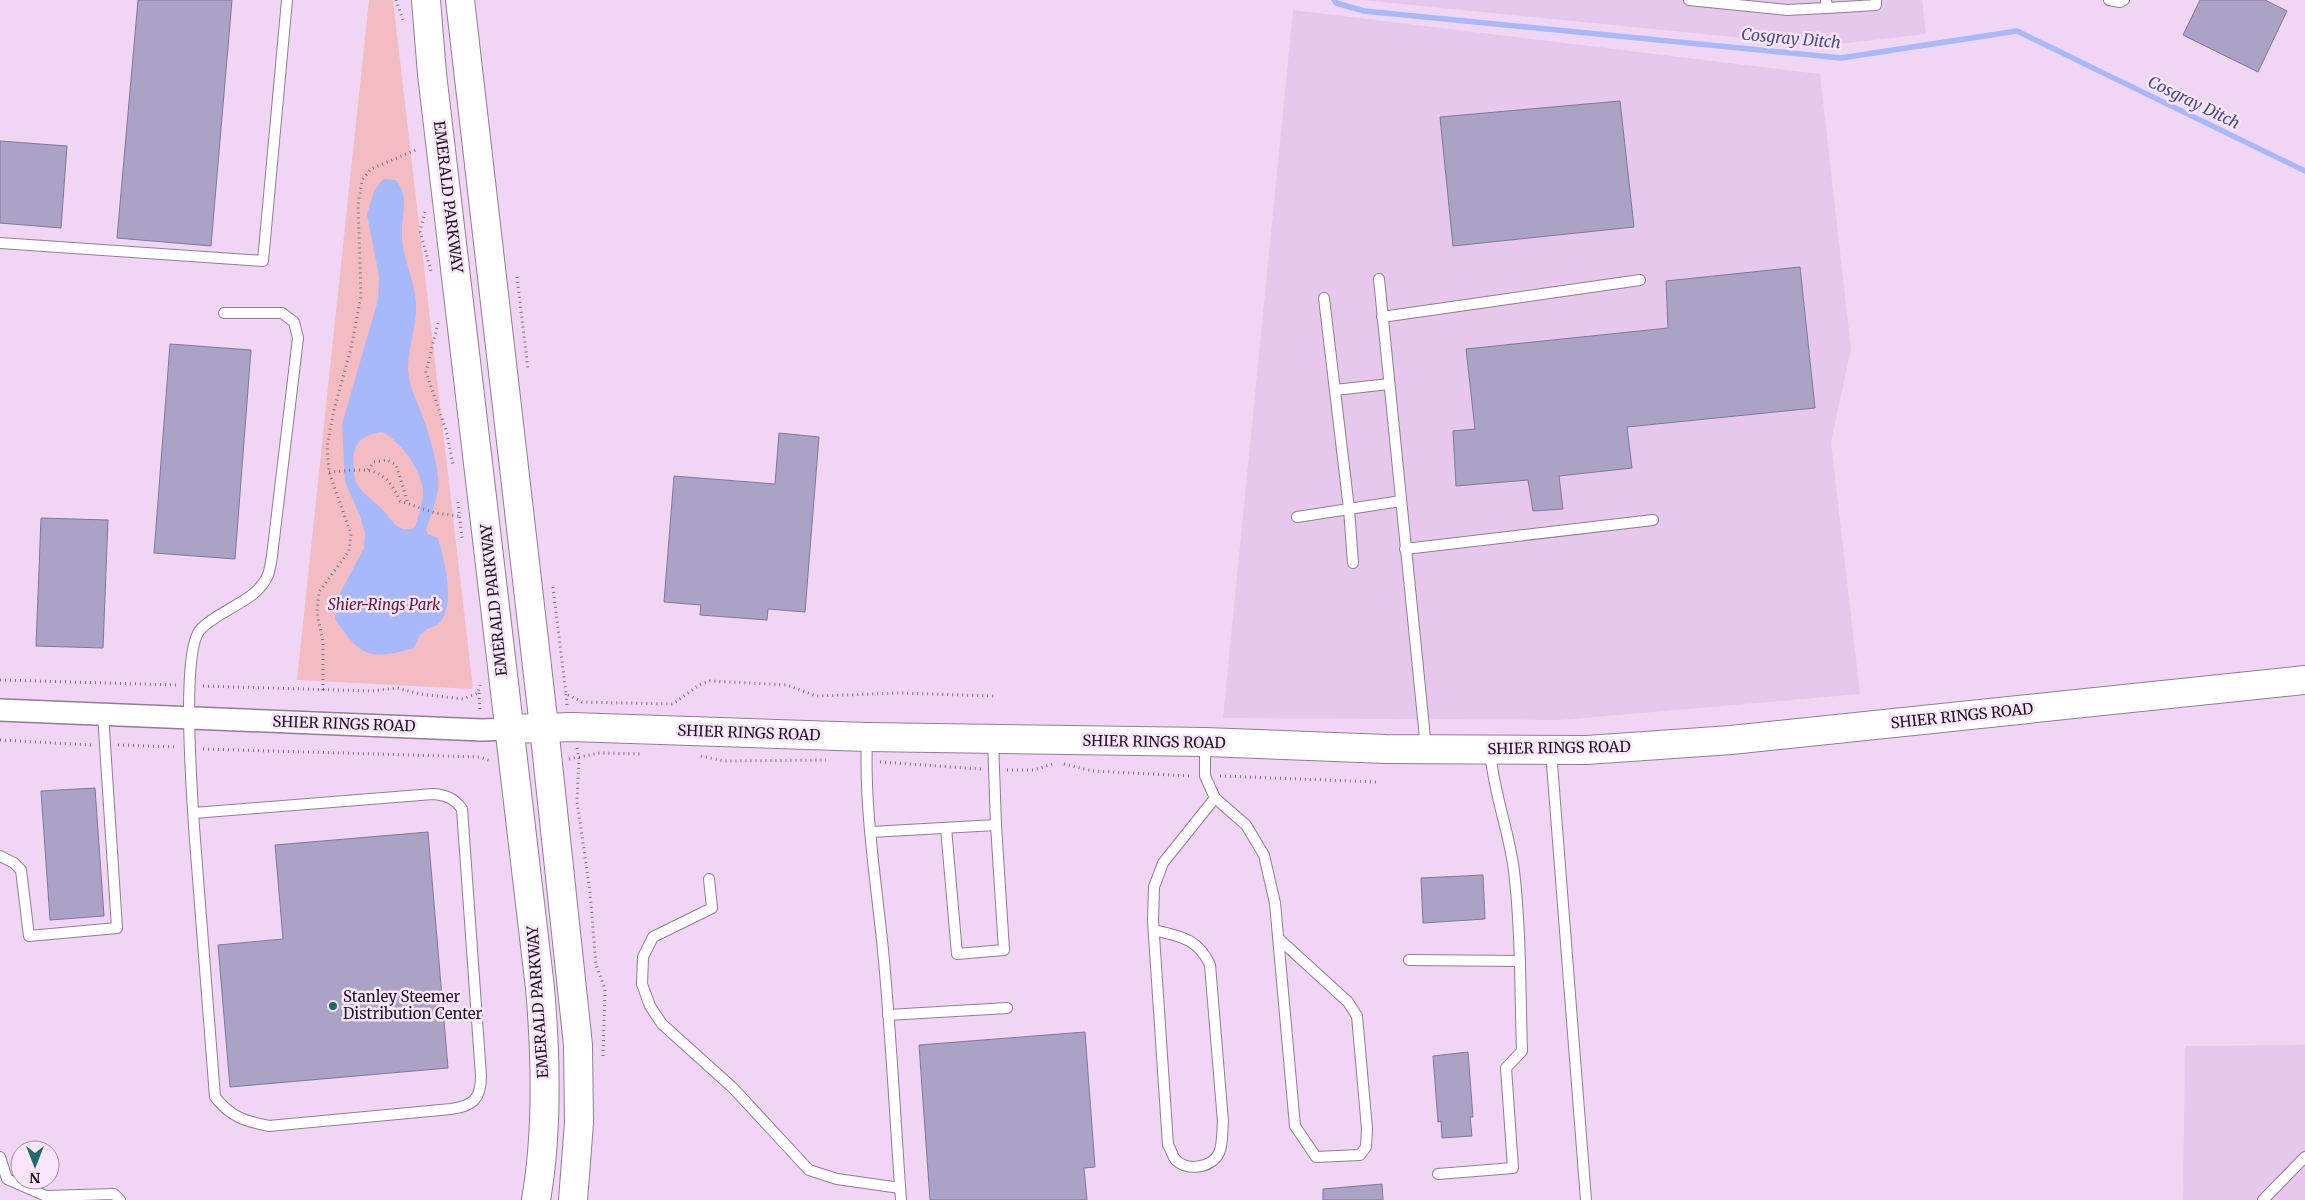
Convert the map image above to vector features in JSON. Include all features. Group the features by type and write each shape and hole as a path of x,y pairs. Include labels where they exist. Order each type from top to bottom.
{"main road":[{"name":"EMERALD PARKWAY","path":"426,0 432,74 461,301 543,1019 544,1119 536,1200"},
{"name":"EMERALD PARKWAY","path":"460,0 544,727 578,1045 579,1123 574,1200"},
{"name":"SHIER RINGS ROAD","path":"509,729 544,727 993,740 1205,742 1426,749 1587,750 1731,740 2305,680"}],"street":[{"name":"SHIER RINGS ROAD","path":"0,710 482,730 509,729"}],"lane":[{"path":"0,243 263,261 287,0"},
{"path":"1689,0 1787,10 1827,4 1876,5 1876,0"},
{"path":"2109,0 2120,2 2124,0"},
{"path":"1379,279 1426,749"},
{"path":"1382,317 1640,280"},
{"path":"1324,298 1349,509 1353,563"},
{"path":"194,813 433,794 445,794 456,801 462,809 481,1076 481,1091 474,1100 463,1107 451,1109 269,1126 249,1122 225,1111 214,1097 194,813 190,748 189,718 192,652 199,631 221,612 257,590 267,576 273,548 298,338 294,322 282,313 224,313"},
{"path":"1335,390 1389,384"},
{"path":"1297,517 1401,501"},
{"path":"1406,549 1653,520"},
{"path":"0,856 14,863 21,870 29,936 117,928 103,714"},
{"path":"867,736 866,761 871,832 888,1015 901,1200"},
{"path":"946,828 957,954 1004,950 993,740"},
{"path":"1205,742 1205,776 1215,798 1246,825 1264,854 1275,903 1278,938 1295,1126 1316,1157 1360,1156 1366,1147 1367,1129 1357,1016 1348,1002 1278,938"},
{"path":"1438,1174 1513,1168 1506,1068 1522,1051 1520,961 1514,869 1492,777 1490,749"},
{"path":"1551,750 1586,1200"},
{"path":"1154,930 1179,936 1196,944 1205,954 1210,964 1223,1122 1219,1153 1209,1163 1199,1166 1187,1166 1176,1160 1168,1145 1154,930 1154,887 1163,863 1215,798"},
{"path":"871,832 996,825"},
{"path":"710,879 712,908 652,937 643,958 642,984 650,1006 662,1024 733,1088 809,1170 837,1179 900,1188"},
{"path":"1409,960 1520,961"},
{"path":"888,1015 1007,1008"},
{"path":"0,1157 7,1179 46,1196 114,1194 120,1200"},
{"path":"2263,1200 2305,1157"},
{"path":"0,1188 7,1179"}],"path":[{"path":"396,0 405,26"},
{"path":"322,690 322,642 317,613 320,592 349,551 351,534 329,472 328,446 334,410 351,348 361,296 358,205 362,180 371,169 421,148"},
{"path":"426,206 420,230 433,278"},
{"path":"516,271 528,377"},
{"path":"439,320 426,372 446,430 454,466"},
{"path":"368,470 374,462 387,460 396,465 408,504"},
{"path":"329,472 356,470 378,472 393,486 400,501 415,508 459,516"},
{"path":"458,500 463,542"},
{"path":"552,579 566,694 582,702 673,704 699,685 710,681 787,685 816,696 900,693 994,696"},
{"path":"0,680 371,691 397,688 420,694 463,700 478,693 482,676"},
{"path":"0,740 479,757 494,762"}],"shaded area":[{"path":"1361,0 1922,0 1926,34 1822,46"},
{"path":"1293,10 1820,74 1851,349 1831,442 1860,694 1562,720 1223,718"},
{"path":"2305,1045 2305,1200 2183,1200 2185,1046"}],"green space":[{"name":"Shier-Rings Park","path":"369,0 393,0 473,689 297,680"}],"water":[{"path":"383,179 396,180 403,193 402,241 416,302 408,369 412,390 432,447 438,483 438,490 426,530 428,534 438,538 448,593 445,614 437,625 422,633 414,648 376,655 367,653 352,641 335,619 339,595 364,548 365,533 360,516 345,482 342,424 378,300 379,276 367,215 374,191","holes":["382,432 396,442 415,466 422,484 423,497 420,510 415,527 409,529 396,525 362,491 355,478 353,461 359,443 374,433"]}],"building":[{"path":"138,0 232,0 211,246 117,238"},
{"path":"2200,0 2265,0 2287,11 2258,72 2183,35"},
{"path":"1620,101 1634,227 1453,246 1440,117"},
{"path":"0,141 67,146 61,228 0,223"},
{"path":"1800,267 1815,408 1627,427 1632,468 1559,476 1563,509 1533,511 1528,480 1456,486 1453,431 1475,429 1466,349 1668,328 1666,281"},
{"path":"170,344 251,350 235,559 154,553"},
{"path":"779,433 819,437 805,612 768,609 767,620 700,615 701,605 664,602 674,476 775,484"},
{"path":"41,518 108,520 103,648 36,646"},
{"path":"95,788 104,916 50,920 41,791"},
{"name":"Stanley Steemer Distribution Center","path":"428,832 448,1068 230,1087 218,945 283,939 275,845"},
{"path":"1483,875 1485,919 1423,923 1421,878"},
{"path":"1085,1032 1095,1167 1084,1168 1087,1200 930,1200 919,1045"},
{"path":"1468,1052 1473,1117 1470,1117 1472,1136 1442,1138 1441,1121 1438,1122 1433,1056"},
{"path":"1382,1184 1383,1200 1323,1200 1323,1189"}],"waterway":[{"name":"Cosgray Ditch","path":"1334,0 1336,3 1364,11 1841,58 2017,31 2305,171"}],"place":[{"name":"Stanley Steemer Distribution Center","path":"333,1006"}]}
